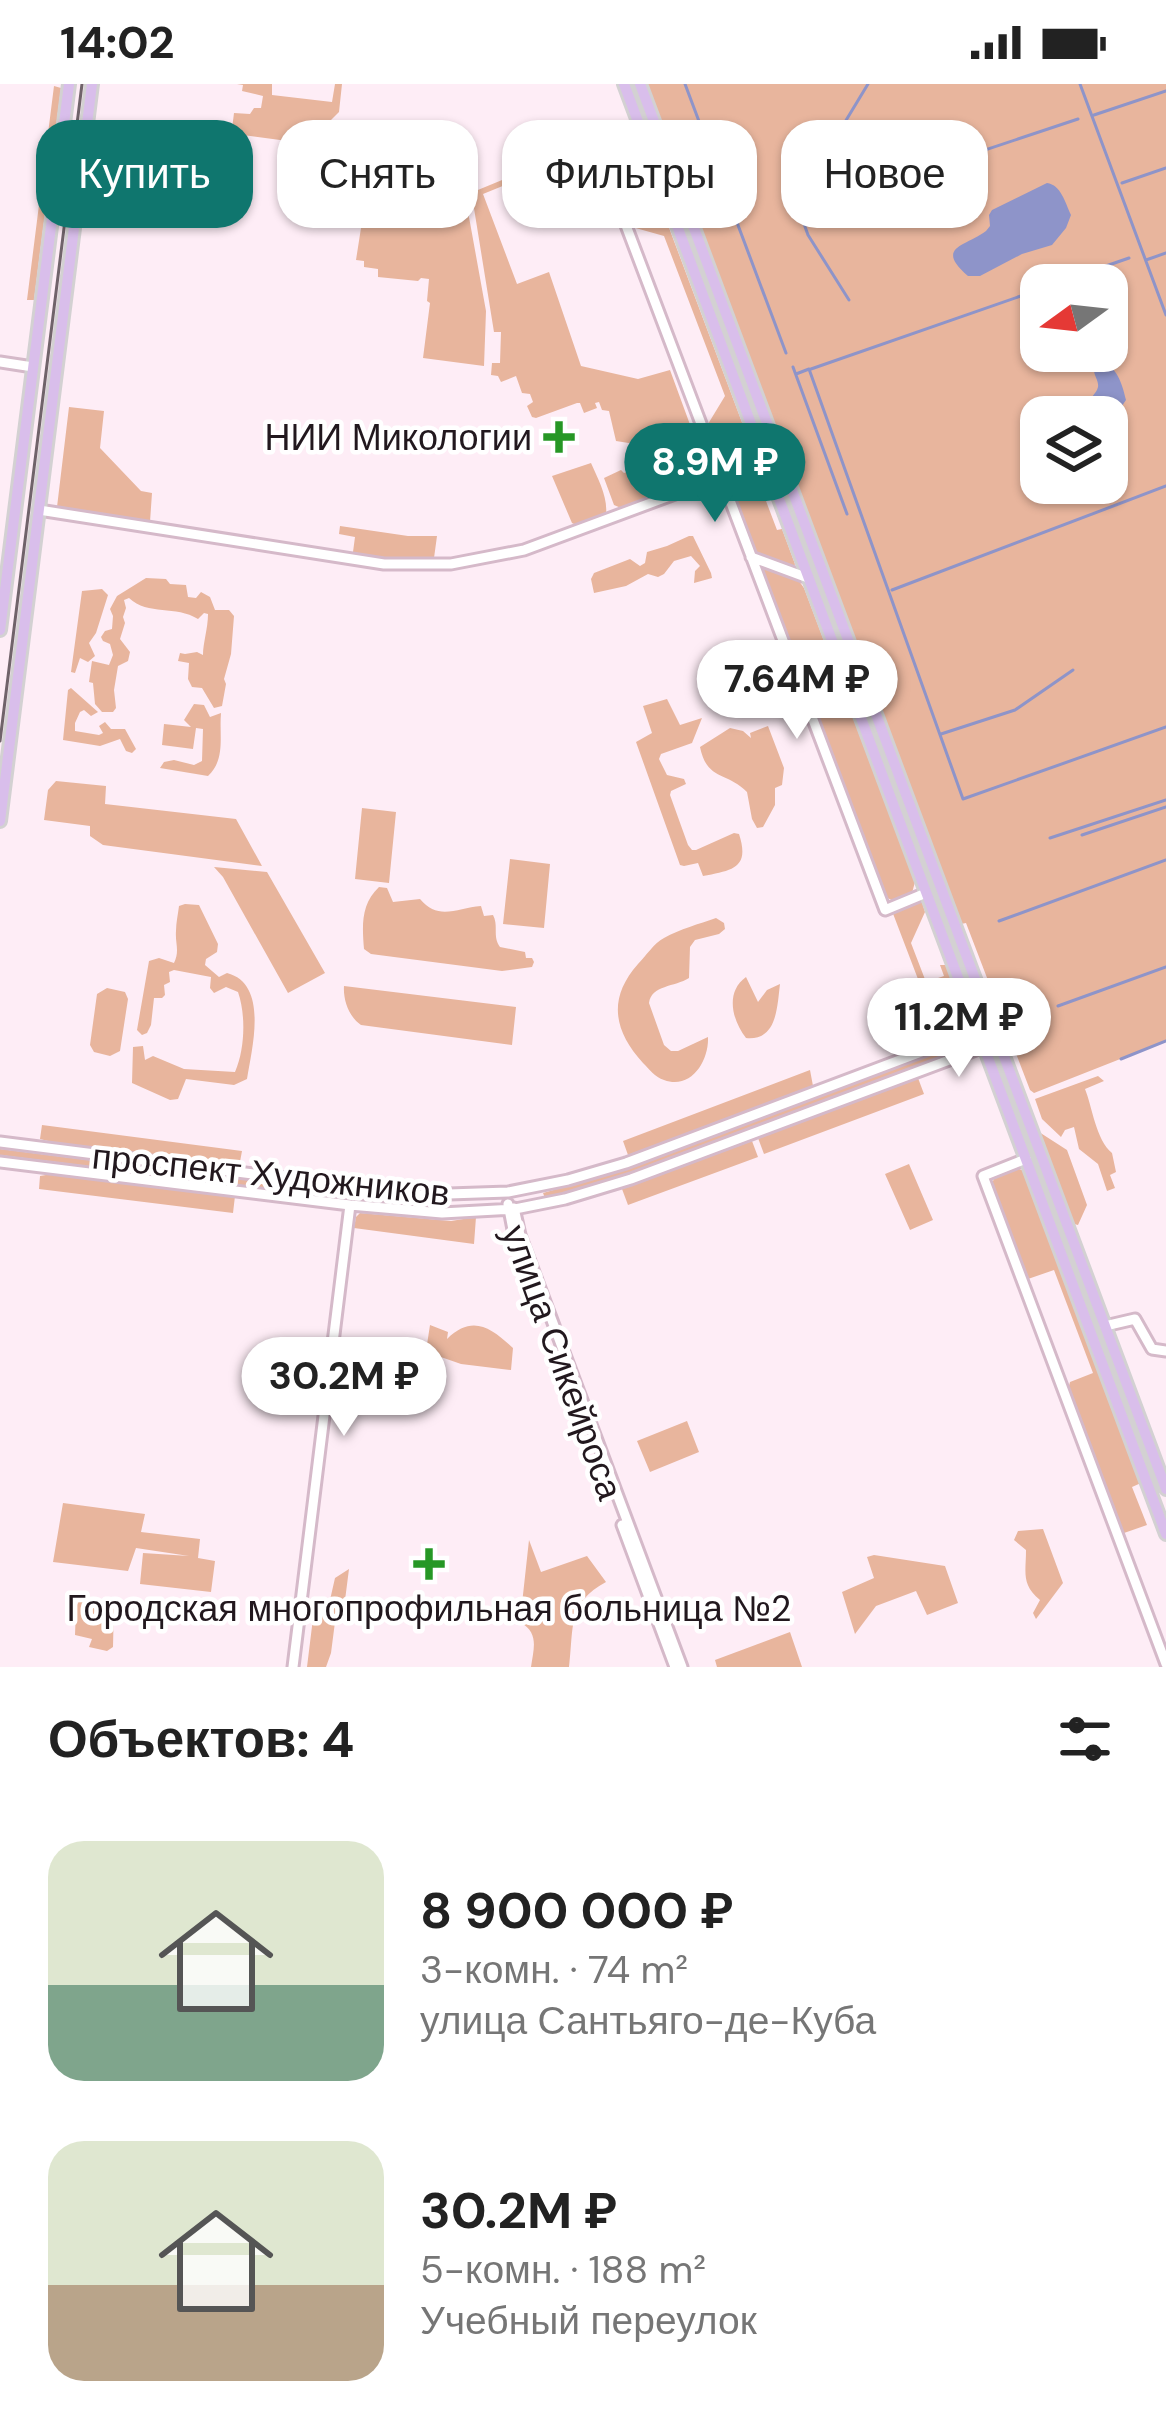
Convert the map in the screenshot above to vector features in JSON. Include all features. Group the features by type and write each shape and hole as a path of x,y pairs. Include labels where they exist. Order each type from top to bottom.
{"main road":[{"path":"0,630 69,84"},
{"path":"0,821 92,84"},
{"path":"624,84 637,120"},
{"path":"640,84 1166,1489"},
{"path":"676,228 1166,1534"},
{"path":"691,270 706,264"},
{"path":"834,650 845,650 848,644"},
{"path":"878,765 881,759 892,759"}],"street":[{"path":"627,228 885,910 926,893"},
{"path":"0,362 33,367"},
{"path":"39,510 345,559 430,566 524,550 764,461"},
{"path":"751,557 808,578"},
{"name":"проспект Художников","path":"0,1142 396,1192 453,1196 508,1192 626,1163 978,1032 995,1033"},
{"name":"проспект Художников","path":"0,1162 350,1205 442,1213 511,1209 617,1184 983,1047 995,1033"},
{"path":"1026,1160 983,1176 1166,1664"},
{"name":"улица Сикейроса","path":"508,1192 679,1667"},
{"path":"293,1667 350,1205"},
{"path":"1105,1326 1135,1319 1152,1349 1166,1351"}],"shaded area":[{"path":"237,84 272,84 272,95 332,102 335,84 342,84 339,112 331,120 277,120 277,140 253,136 253,120 233,120 234,113 250,114 261,108 263,96 242,91 243,85"},
{"path":"647,84 1166,84 1166,1041 1034,1093 966,923 961,924 701,228 757,228 757,120 660,120"},
{"path":"54,86 61,88 57,120 50,120"},
{"path":"502,180 502,186 483,194 517,284 549,272 581,366 638,379 670,370 705,475 674,488 666,468 655,467 656,461 644,458 649,452 644,446 616,441 609,411 602,410 599,402 597,408 584,413 577,403 532,417 527,406 533,402 530,394 522,393 516,376 501,382 491,375 492,363 500,363 501,332 494,332 477,228 478,190"},
{"path":"36,228 43,228 34,300 27,300"},
{"path":"361,228 471,228 486,311 484,366 423,358 429,279 378,277 378,269 356,260"},
{"path":"636,228 669,228 752,449 747,460 730,466 722,462 708,424 725,396 664,236"},
{"path":"706,275 841,642 701,278"},
{"path":"69,407 104,411 100,448 141,491 152,493 150,522 57,507"},
{"path":"591,463 606,514 576,525 552,476"},
{"path":"638,468 658,473 669,489 621,508 614,505 604,478"},
{"path":"758,480 794,567 753,547 731,491"},
{"path":"340,526 437,536 434,558 353,552 355,537 339,534"},
{"path":"689,536 712,578 694,583 700,566 691,556 674,561 658,577 648,574 626,586 594,593 594,573 630,559 640,566 647,552"},
{"path":"766,567 799,581 804,588 915,882 912,893 894,901 885,897 762,571"},
{"path":"146,578 186,585 188,597 196,598 201,592 210,597 215,610 229,610 234,616 222,706 214,708 202,688 192,687 189,663 178,661 180,653 203,655 208,614 198,619 145,607 129,598 124,600 120,639 130,652 128,661 118,666 116,708 102,712 95,704 89,682 92,661 109,665 113,655 110,644 101,637 112,629 110,609 117,596"},
{"path":"102,589 108,595 89,643 95,656 88,662 80,658 75,673 71,672 82,591"},
{"path":"71,688 98,712 91,716 80,712 75,731 99,735 103,733 99,726 105,722 111,729 125,729 136,749 132,753 120,739 100,746 63,740"},
{"path":"667,699 680,725 702,718 692,743 661,754 659,759 667,775 684,779 686,784 670,795 688,845 696,850 739,834 742,854 730,869 703,876 698,863 680,865 636,742 652,733 643,706"},
{"path":"194,704 204,705 210,717 221,713 219,755 208,776 160,768 174,760 194,765 202,761 203,729 196,728 193,749 162,745 164,724 191,727 184,720"},
{"path":"768,726 784,768 782,785 775,788 775,805 763,827 757,828 747,792 712,771 700,747 730,728 751,738 750,733"},
{"path":"56,781 106,786 105,804 236,819 262,866 103,845 90,836 90,826 44,820 48,790"},
{"path":"362,808 396,812 389,883 355,879"},
{"path":"510,859 550,864 544,928 503,924"},
{"path":"214,867 267,872 325,973 288,993"},
{"path":"379,887 387,888 393,902 420,899 434,910 481,906 484,916 493,915 500,947 525,952 534,962 532,967 502,971 371,954 364,949 364,915"},
{"path":"917,900 925,912 911,943 926,982 944,976 940,965 946,965 963,1009 934,1021 892,911"},
{"path":"199,905 218,944 205,965 219,977 227,973 240,979 249,990 254,1035 247,1079 234,1085 186,1079 178,1099 170,1100 132,1083 133,1047 143,1046 145,1060 153,1056 184,1069 235,1072 242,1043 238,992 226,987 214,993 211,977 174,970 164,985 165,995 154,998 147,1033 137,1030 149,961 159,958 174,963 179,906"},
{"path":"716,918 725,929 695,940 690,947 689,978 659,990 649,1003 664,1045 671,1051 708,1037 705,1055 690,1077 664,1080 643,1063 625,1038 618,1014 622,989 660,940"},
{"path":"746,977 758,1002 780,984 774,1021 756,1038 746,1038 733,1006 735,990"},
{"path":"344,986 516,1007 512,1045 361,1025 348,1008"},
{"path":"107,988 125,992 128,999 120,1051 110,1056 94,1052 90,1045 97,994"},
{"path":"960,1043 962,1049 615,1178 545,1198 543,1193 613,1173"},
{"path":"810,1070 813,1086 628,1155 623,1141"},
{"path":"1098,1076 1104,1081 1085,1089 1098,1132 1112,1153 1116,1172 1110,1175 1115,1188 1107,1191 1098,1164 1079,1149 1074,1127 1061,1137 1042,1119 1035,1099"},
{"path":"918,1078 924,1094 764,1154 758,1138"},
{"path":"42,1125 242,1151 239,1167 64,1145 40,1139"},
{"path":"1039,1132 1067,1150 1087,1205 1078,1225 1074,1224"},
{"path":"752,1141 758,1157 628,1205 622,1189"},
{"path":"0,1149 329,1190 328,1196 0,1155"},
{"path":"909,1164 933,1220 910,1230 885,1174"},
{"path":"1017,1168 1024,1171 1141,1483 1132,1487 1147,1525 1124,1533 1069,1386 1093,1373 1054,1270 1028,1279 992,1183 995,1177"},
{"path":"40,1176 235,1196 233,1213 39,1189"},
{"path":"360,1213 451,1221 476,1217 474,1244 354,1228"},
{"path":"430,1325 448,1332 447,1339 465,1327 489,1330 513,1348 511,1370 461,1364 426,1351"},
{"path":"687,1421 699,1452 650,1472 637,1441"},
{"path":"63,1503 145,1514 141,1532 200,1539 198,1558 215,1561 211,1592 140,1584 143,1553 189,1556 136,1548 128,1571 53,1562"},
{"path":"1043,1529 1063,1583 1036,1619 1033,1613 1040,1600 1027,1583 1026,1550 1014,1540 1018,1531"},
{"path":"529,1540 541,1572 587,1556 606,1582 578,1608 569,1667 531,1667 533,1636 520,1622"},
{"path":"867,1557 945,1566 958,1603 927,1615 916,1591 876,1606 855,1634 842,1592 874,1578"},
{"path":"349,1569 344,1608 335,1622 326,1667 307,1667 315,1602 330,1600 335,1578"},
{"path":"81,1597 114,1602 113,1647 107,1651 89,1647 92,1639 75,1635"},
{"path":"790,1632 802,1667 717,1667 715,1660"}],"water":[{"path":"1047,183 1059,191 1071,215 1052,245 980,276 968,276 954,259 956,249 986,231 992,210"},
{"path":"1094,372 1115,372 1125,396 1092,396 1098,387"}],"waterway":[{"path":"685,84 786,353"},
{"path":"849,300 803,221 813,155 845,122 868,84"},
{"path":"1080,84 1166,315"},
{"path":"1094,115 1166,91"},
{"path":"988,149 1078,119"},
{"path":"1122,183 1166,168"},
{"path":"1146,260 1166,253"},
{"path":"1112,264 1129,258"},
{"path":"811,369 1020,296"},
{"path":"793,367 847,514"},
{"path":"796,374 809,369 963,799 1166,727"},
{"path":"892,590 1166,486"},
{"path":"941,734 1015,710 1073,670"},
{"path":"1050,838 1166,800"},
{"path":"1082,835 1166,807"},
{"path":"999,921 1166,860"},
{"path":"1058,1006 1166,967"},
{"path":"1121,1059 1166,1041"}],"tram line":[{"path":"0,741 82,84"}],"place":[{"name":"НИИ Микологии","path":"559,437"},
{"name":"Городская многопрофильная больница №2","path":"429,1564"}]}
